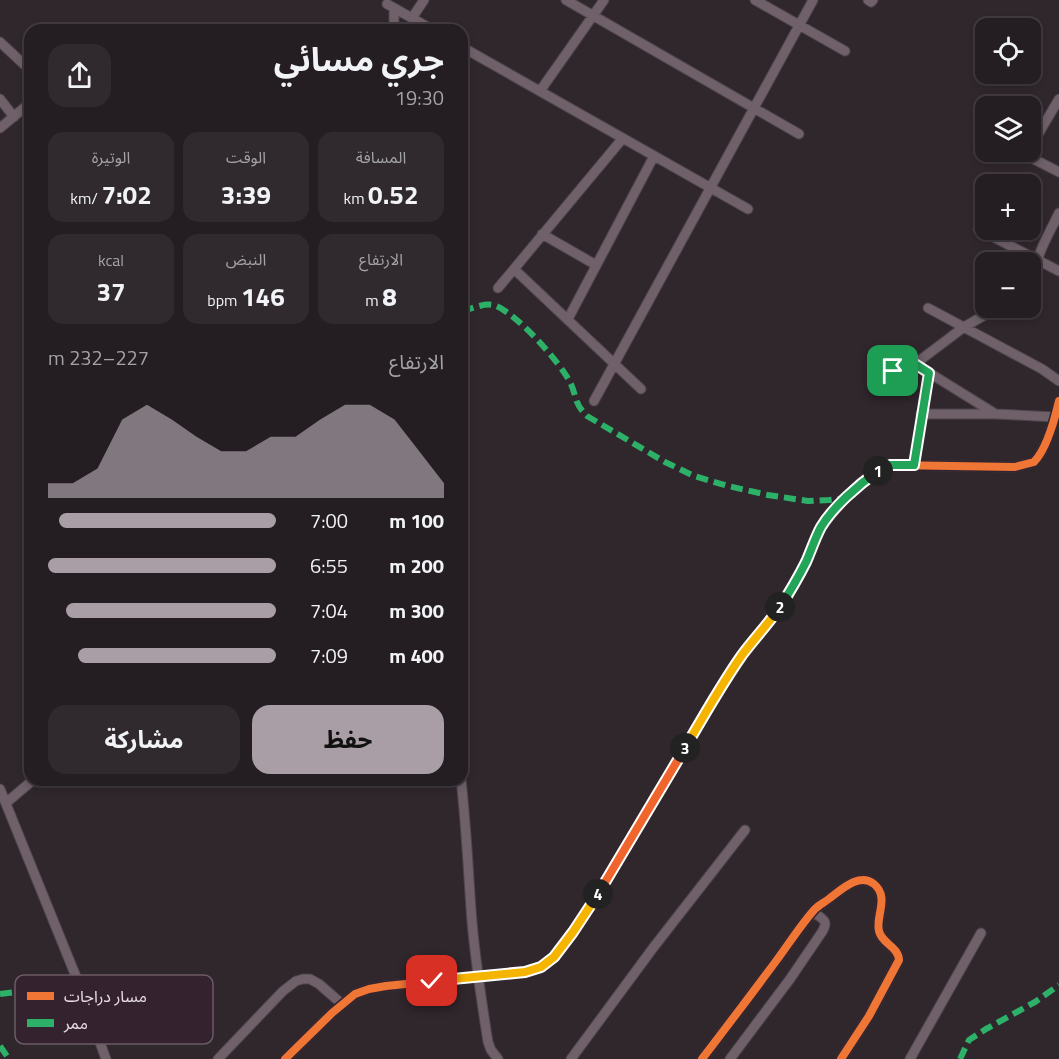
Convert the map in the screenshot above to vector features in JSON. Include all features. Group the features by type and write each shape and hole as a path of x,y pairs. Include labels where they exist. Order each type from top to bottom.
{"street":[{"path":"412,18 424,0"},
{"path":"566,0 799,134"},
{"path":"540,91 604,0"},
{"path":"756,0 845,51"},
{"path":"594,401 813,0"},
{"path":"393,24 390,6 422,24"},
{"path":"0,42 24,64"},
{"path":"468,49 748,209"},
{"path":"0,99 14,117"},
{"path":"1041,129 1059,99"},
{"path":"0,129 24,108"},
{"path":"498,288 623,138"},
{"path":"568,320 654,156"},
{"path":"1041,161 1059,172"},
{"path":"1041,252 1059,213"},
{"path":"542,234 596,265"},
{"path":"999,240 1022,252"},
{"path":"1041,262 1059,271"},
{"path":"514,268 641,389"},
{"path":"928,308 1042,369 1059,381"},
{"path":"893,371 915,364 980,318"},
{"path":"915,364 996,414"},
{"path":"914,465 929,373"},
{"path":"285,1059 355,994 369,989 525,972 541,967 554,957 599,892 723,685 789,592 820,528 828,518 865,480 890,465 1015,467 1034,462 1038,458 1055,417 1059,401"},
{"path":"921,414 1055,417"},
{"path":"6,802 26,786"},
{"path":"462,786 477,976 488,1042 498,1059"},
{"path":"0,789 75,975"},
{"path":"571,1059 653,948 745,830"},
{"path":"702,1059 813,912 848,884 864,880 872,882 880,892 879,934 899,954 899,960 869,1016 841,1059"},
{"path":"730,1059 822,932 825,926 824,920 813,912"},
{"path":"910,1059 981,933"},
{"path":"218,1059 282,991 296,981 310,979 342,1004"},
{"path":"101,1044 106,1059"}],"marked path":[{"path":"468,309 481,305 493,305 513,317 558,364 571,384 578,404 587,416 665,462 694,476 768,495 808,501 846,498"},
{"path":"960,1059 969,1040 1035,1002 1059,985"},
{"path":"0,994 15,992"},
{"path":"0,1046 9,1059"}],"cycle path":[{"path":"285,1059 355,994 386,986 525,972 541,967 554,957 599,892 716,695 789,593 820,528 828,518 865,480 890,465 1015,467 1034,462 1046,442 1059,401"},
{"path":"702,1059 815,909 850,883 862,880 874,884 879,889 882,901 879,931 883,939 896,951 899,960 869,1016 841,1059"}],"route":[{"path":"432,981 525,972 541,967 554,957 573,932 716,695 789,592 820,528 865,480 879,470 890,465 914,465 929,373 915,364 893,371"}]}
